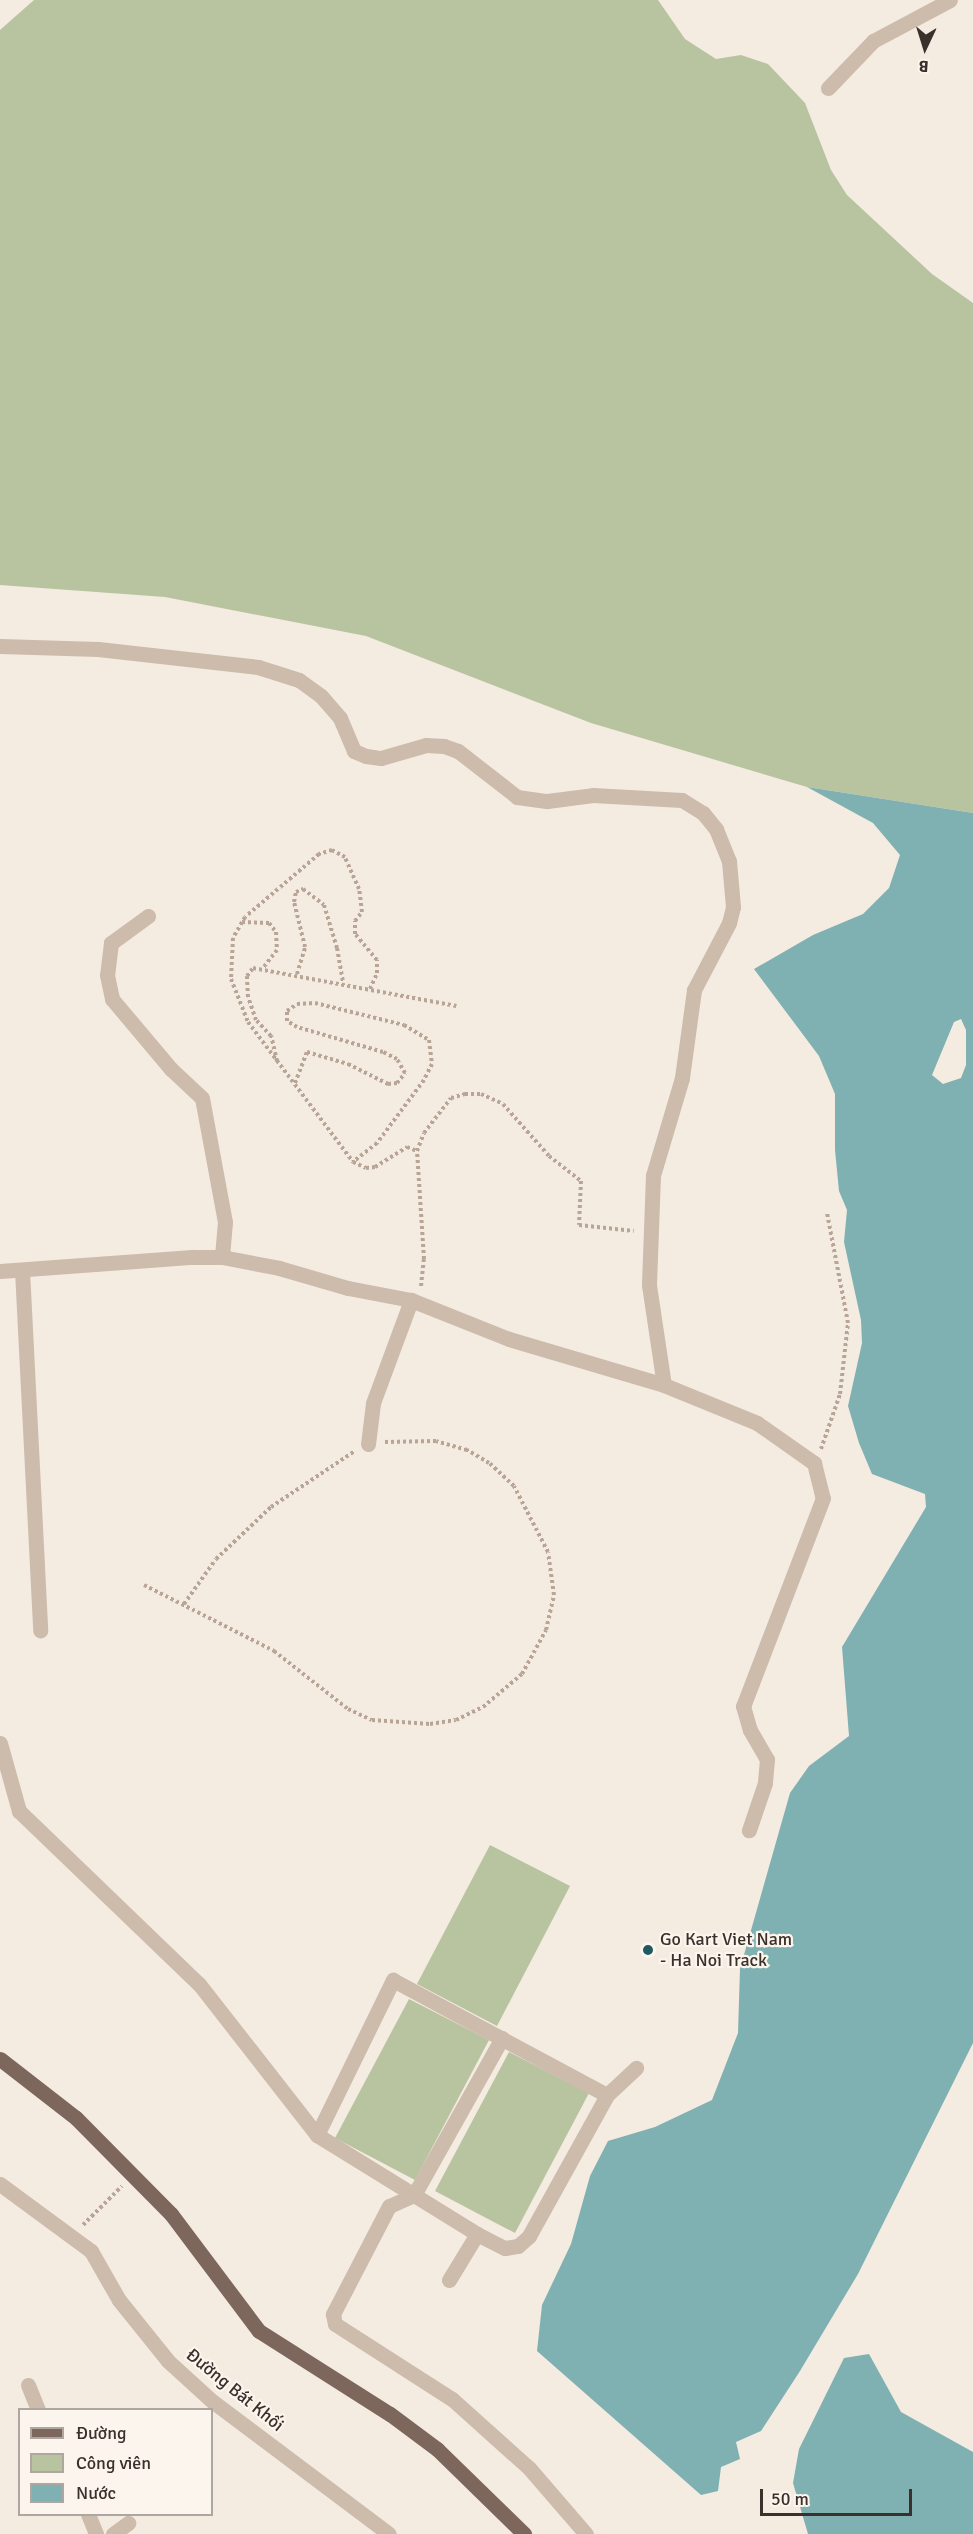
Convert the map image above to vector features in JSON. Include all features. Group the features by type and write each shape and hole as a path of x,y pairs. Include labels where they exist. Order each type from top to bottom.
{"main road":[{"path":"0,2059 76,2118 171,2214 259,2331 390,2414 437,2449 524,2534"},
{"path":"497,2506 507,2534"}],"street":[{"path":"828,88 873,41 950,0"},
{"path":"0,646 107,650 258,667 299,680 321,696 340,718 354,751 366,756 381,758 426,745 444,746 458,751 517,797 547,801 593,795 682,800 703,813 716,829 729,861 733,907 729,923 694,990 682,1078 653,1175 648,1285 664,1385"},
{"path":"148,916 111,943 107,975 112,999 171,1069 202,1098 225,1222 222,1257"},
{"path":"0,1271 222,1257 411,1300 509,1339 664,1385 757,1423 814,1463 823,1498 743,1706 750,1730 767,1759 765,1783 749,1830"},
{"path":"22,1270 40,1631"},
{"path":"368,1444 373,1403 411,1300"},
{"path":"0,1743 19,1811 199,1984 317,2135 477,2234 505,2248 518,2246 529,2236 607,2095 636,2068"},
{"path":"317,2135 393,1980 607,2095"},
{"path":"502,2038 414,2195 389,2206 333,2314 335,2325 452,2399 529,2468 586,2534"},
{"name":"Đường Bát Khối","path":"0,2184 91,2251 119,2300 147,2335 168,2361 212,2401 389,2534"},
{"path":"449,2280 477,2234"},
{"path":"28,2385 38,2408"},
{"path":"89,2516 96,2534"},
{"path":"113,2534 128,2523"}],"path":[{"path":"370,989 377,974 377,960 355,934 356,921 362,912 359,889 345,857 332,850 319,854 242,922 233,939 231,979 248,1022 353,1162 366,1168 375,1167 407,1147 417,1151"},
{"path":"297,974 305,947 294,902 296,892 303,889 324,905 338,948 343,982"},
{"path":"242,922 269,923 276,932 277,950 262,968"},
{"path":"277,1061 271,1036 256,1020 248,997 247,976 253,968 343,982 456,1006"},
{"path":"295,1083 307,1052 348,1064 388,1084 397,1083 405,1073 397,1059 383,1052 297,1028 288,1021 286,1011 297,1004 315,1004 404,1025 429,1040 432,1064 424,1080 384,1134 353,1162"},
{"path":"411,1300 420,1291 424,1259 417,1151 424,1133 451,1098 481,1094 503,1104 549,1156 582,1181 579,1225 649,1232"},
{"path":"814,1463 840,1394 847,1354 845,1293 826,1213"},
{"path":"144,1585 274,1651 348,1709 372,1720 430,1724 456,1720 483,1707 522,1674 546,1630 554,1595 548,1552 534,1517 514,1486 489,1462 466,1450 436,1441 368,1444 271,1507 216,1559 184,1604"},
{"path":"82,2226 127,2181"}],"green space":[{"path":"34,0 658,0 685,39 716,59 741,55 768,64 805,103 831,170 847,195 932,274 973,303 973,813 807,787 591,723 366,636 165,597 0,585 0,30"},
{"path":"490,1845 570,1886 497,2026 417,1984"},
{"path":"409,1999 489,2040 415,2180 335,2138"},
{"path":"509,2052 589,2093 515,2233 435,2191"}],"water":[{"path":"807,787 973,813 973,2043 858,2274 800,2371 761,2431 736,2442 740,2459 721,2467 718,2491 701,2495 537,2351 542,2305 571,2244 590,2176 608,2141 655,2127 712,2100 738,2033 740,1969 790,1793 809,1766 849,1736 842,1647 926,1507 925,1494 872,1474 859,1443 848,1406 862,1343 861,1320 844,1242 847,1210 839,1191 835,1150 835,1094 819,1056 754,969 813,935 863,914 889,888 900,855 873,823","holes":["961,1019 966,1030 966,1065 961,1078 943,1084 932,1075 954,1022"]},
{"path":"869,2354 901,2412 973,2452 973,2534 808,2534 793,2483 799,2449 844,2358"}],"place":[{"name":"Go Kart Viet Nam - Ha Noi Track","path":"648,1950"}]}
